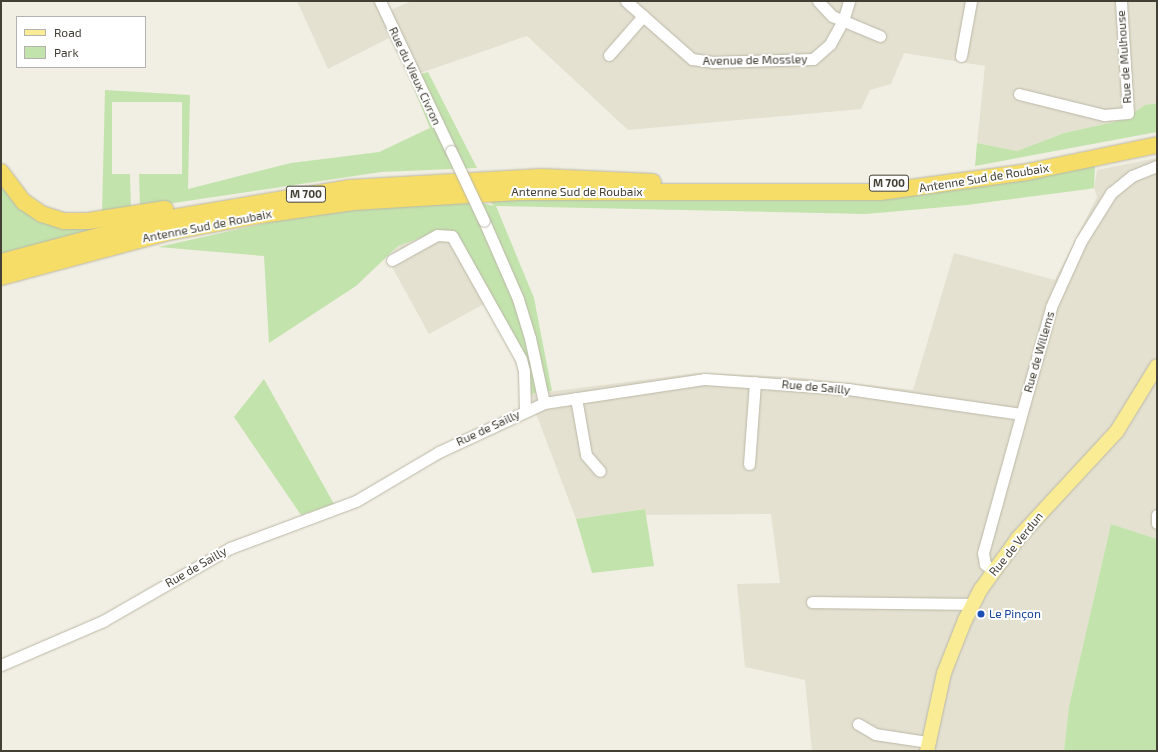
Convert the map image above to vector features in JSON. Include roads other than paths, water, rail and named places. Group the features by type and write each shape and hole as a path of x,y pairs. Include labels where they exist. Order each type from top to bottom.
{"highway":[{"name":"Antenne Sud de Roubaix","path":"1,262 125,228 246,203 385,185 513,177 572,176 777,186 867,185 1039,164 1157,139"},
{"name":"Antenne Sud de Roubaix","path":"1,276 165,233 348,203 518,192 880,192 1027,172 1157,146"},
{"path":"1,172 24,202 42,214 64,221 88,221 210,202 246,203"}],"main road":[{"name":"Rue de Verdun","path":"927,747 944,673 972,604 993,571 1032,523 1117,431 1157,366"}],"street":[{"name":"Rue du Vieux Civron","path":"380,1 484,221 518,299 530,338 544,403"},
{"name":"Avenue de Mossley","path":"626,1 686,54 704,62 813,60 825,51 843,21 849,1"},
{"path":"818,1 824,9 843,21 880,36"},
{"path":"961,56 971,1"},
{"name":"Rue de Mulhouse","path":"1019,94 1104,115 1128,113 1121,1"},
{"path":"609,55 643,16"},
{"name":"Rue de Willems","path":"993,571 985,564 983,553 1047,318 1081,241 1116,186 1142,170 1157,166"},
{"path":"392,260 437,235 452,236 521,359 524,371 525,410"},
{"name":"Rue de Sailly","path":"1,666 103,621 230,548 356,501 439,452 525,410 544,403 695,380 755,382 866,391 1021,414"},
{"path":"749,464 755,382"},
{"path":"576,398 586,455 600,471"},
{"path":"1157,515 1157,523"},
{"path":"812,602 972,604"},
{"path":"858,724 875,734 927,747"}],"place":[{"name":"Le Pinçon","path":"981,614"}]}
